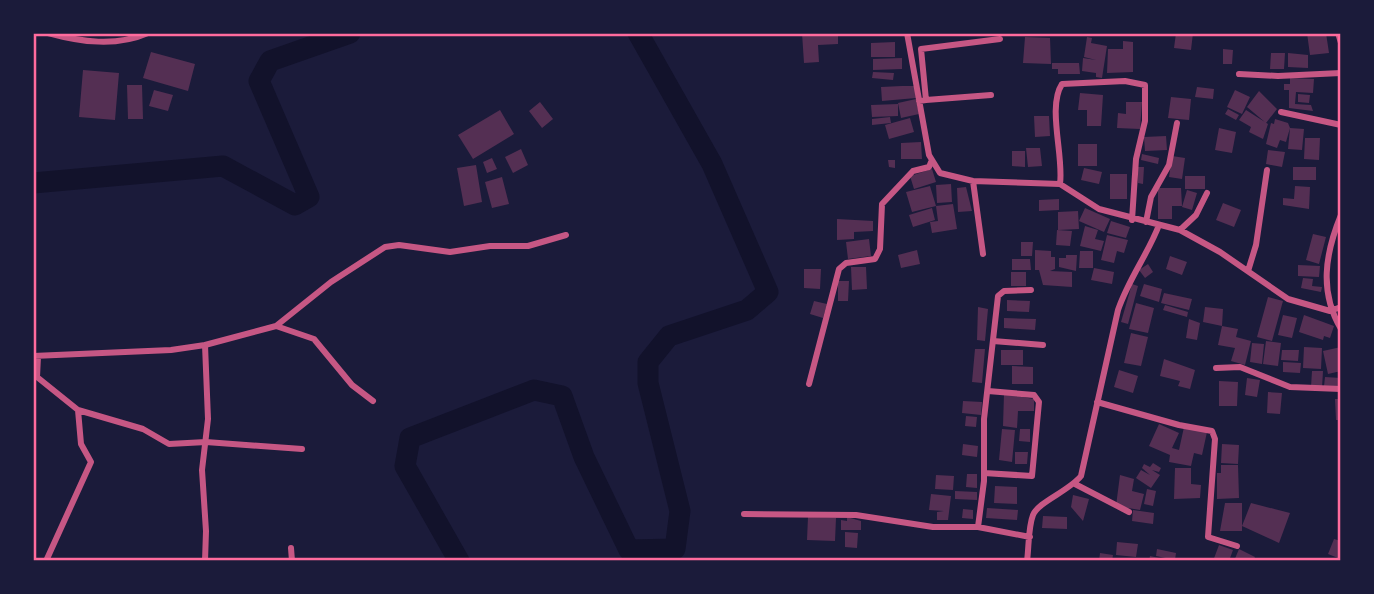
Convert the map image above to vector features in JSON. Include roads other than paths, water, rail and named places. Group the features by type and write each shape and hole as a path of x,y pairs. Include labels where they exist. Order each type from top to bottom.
{"street":[{"path":"48,33 93,42 128,39 148,33"},
{"path":"907,33 923,101"},
{"path":"1338,33 1341,43"},
{"path":"1000,39 921,49 923,101 931,162 940,173 974,181 1060,184 1089,206 1132,220 1180,230 1288,299 1330,311 1341,307"},
{"path":"1239,74 1278,76 1341,73"},
{"path":"1060,184 1061,152 1056,101 1062,84 1125,81 1145,85 1144,121 1136,159 1132,220"},
{"path":"923,101 991,95"},
{"path":"1281,112 1341,125"},
{"path":"1146,222 1151,197 1168,166 1177,123"},
{"path":"809,384 839,269 846,263 875,259 880,249 882,204 911,172 929,167 931,162"},
{"path":"1248,271 1256,246 1267,170"},
{"path":"974,181 983,254"},
{"path":"1180,230 1201,209 1207,193"},
{"path":"1341,215 1325,271 1330,311 1341,329"},
{"path":"1027,561 1033,513 1039,506 1075,484 1084,467 1118,310 1131,276 1152,243 1159,225"},
{"path":"302,449 206,442 164,443 143,429 78,410 37,377 36,356 171,350 205,345 276,326 331,282 385,247 399,245 450,252 490,246 528,246 566,235"},
{"path":"978,527 984,473 982,447 1000,292 1031,290"},
{"path":"276,326 314,339 352,385 373,401"},
{"path":"993,341 1043,345"},
{"path":"205,345 206,442 202,470 206,523 205,561"},
{"path":"1216,368 1240,367 1290,387 1341,389"},
{"path":"984,473 1032,476 1039,402 1034,395 988,391"},
{"path":"1097,402 1179,425 1212,431 1215,439 1208,537 1237,546"},
{"path":"46,561 92,462 81,444 78,410"},
{"path":"1075,484 1129,512"},
{"path":"744,514 834,513 933,527 978,527 1030,537"},
{"path":"291,548 292,561"}],"waterway":[{"path":"33,183 223,166 295,205 309,197 259,81 270,61 350,33"},
{"path":"459,561 405,466 410,438 534,390 562,396 584,457 629,550 675,549 680,511 648,383 648,362 669,336 747,310 768,292 712,164 638,33"}]}
